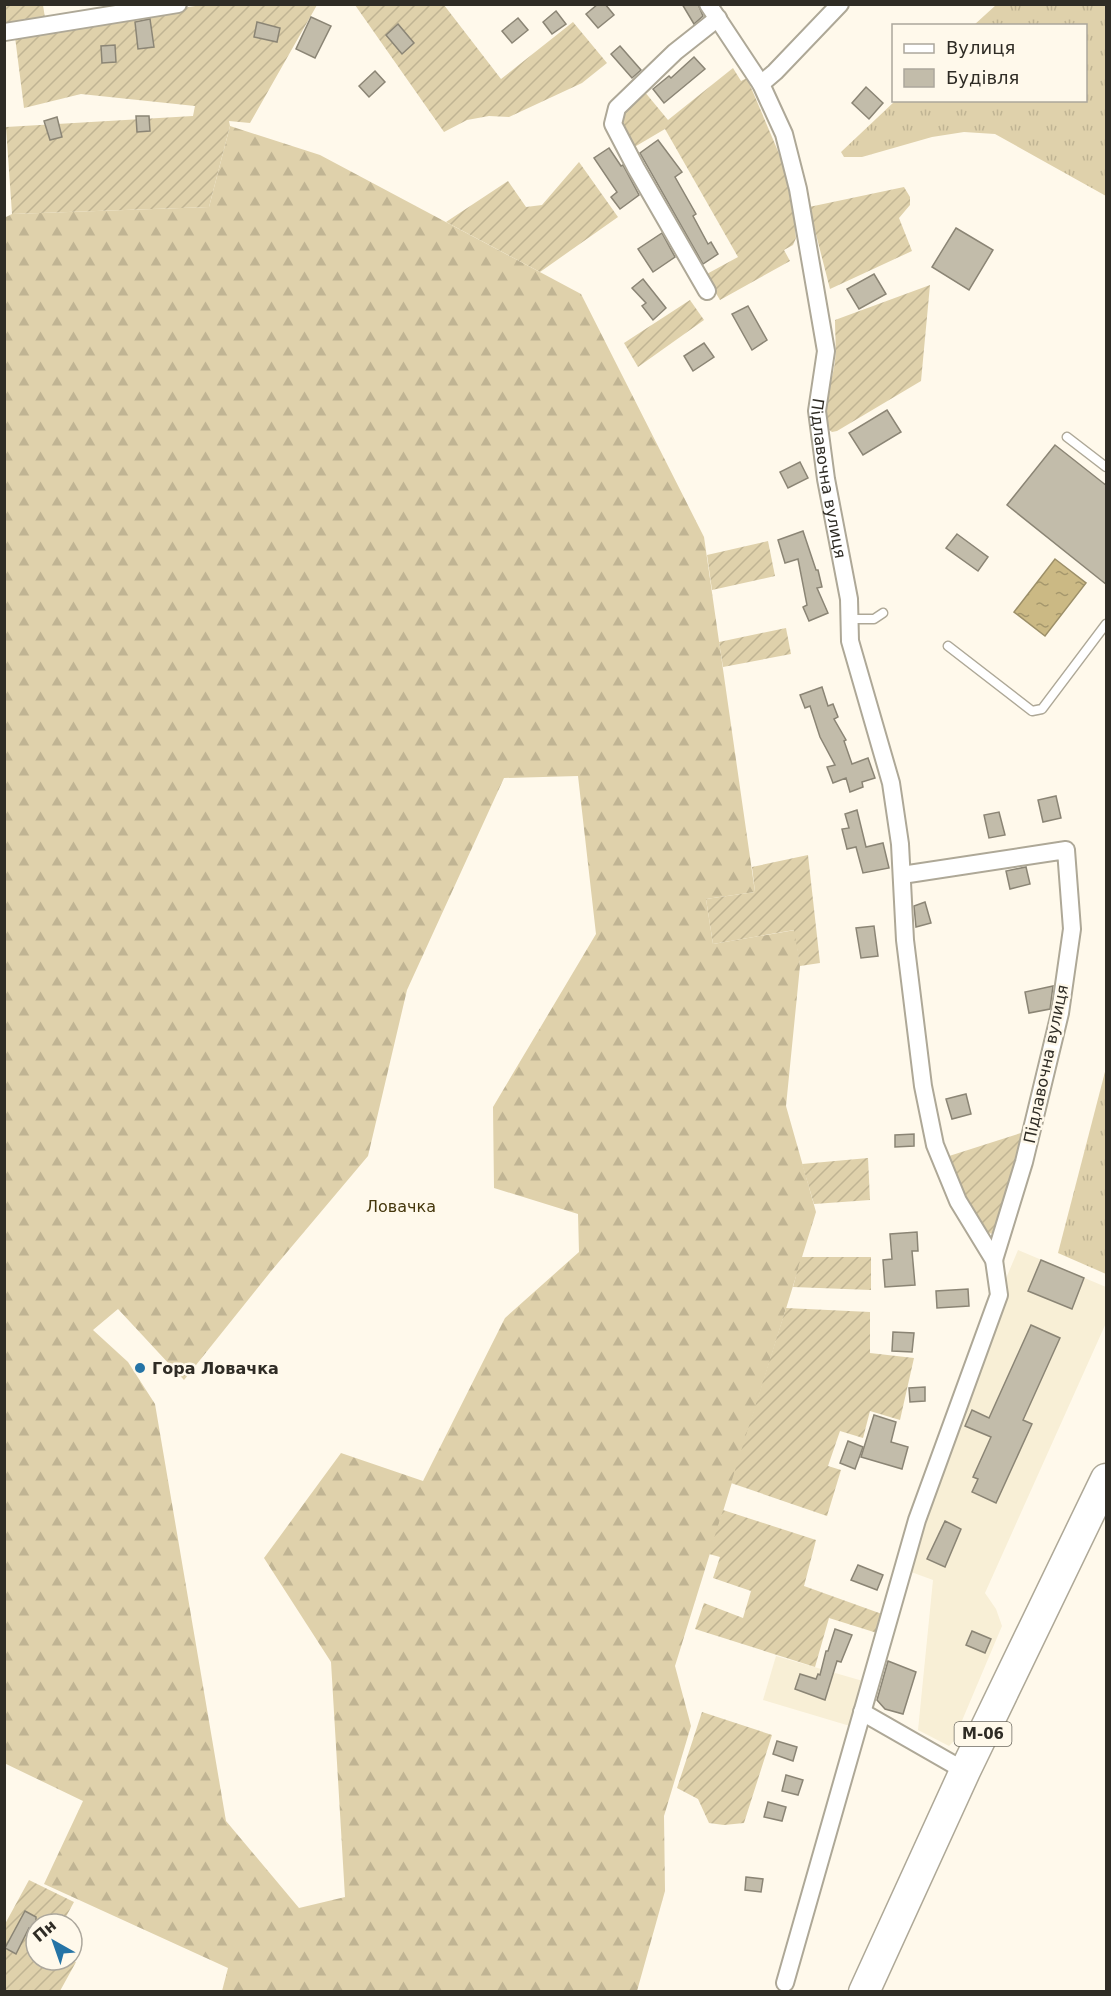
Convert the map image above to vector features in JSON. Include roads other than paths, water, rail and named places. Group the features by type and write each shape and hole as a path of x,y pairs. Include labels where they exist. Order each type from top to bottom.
{"highway":[{"name":"М-06","path":"864,1992 964,1771 1107,1479"}],"street":[{"path":"5,32 178,4"},
{"path":"761,84 840,4"},
{"path":"706,291 613,124 617,108 675,52 713,11"},
{"name":"Підлавочна вулиця","path":"713,11 761,84 784,134 798,189 826,351 817,411 851,619 850,641 891,783 900,844 907,962 923,1086 935,1145 958,1201 994,1260 999,1295 917,1520 785,1983"},
{"name":"Підлавочна вулиця","path":"902,875 1066,850 1072,929 1060,1013 1024,1162 994,1260"},
{"path":"862,1712 964,1771"}],"lane":[{"path":"1067,437 1107,467"},
{"path":"851,619 874,619 883,613"},
{"path":"948,646 1032,711 1042,709 1107,624"}],"water":[{"path":"1055,559 1086,583 1045,636 1014,612"}],"place":[{"name":"Гора Ловачка","path":"140,1368"}],"park label":[{"name":"Ловачка","path":"401,1206"}]}
